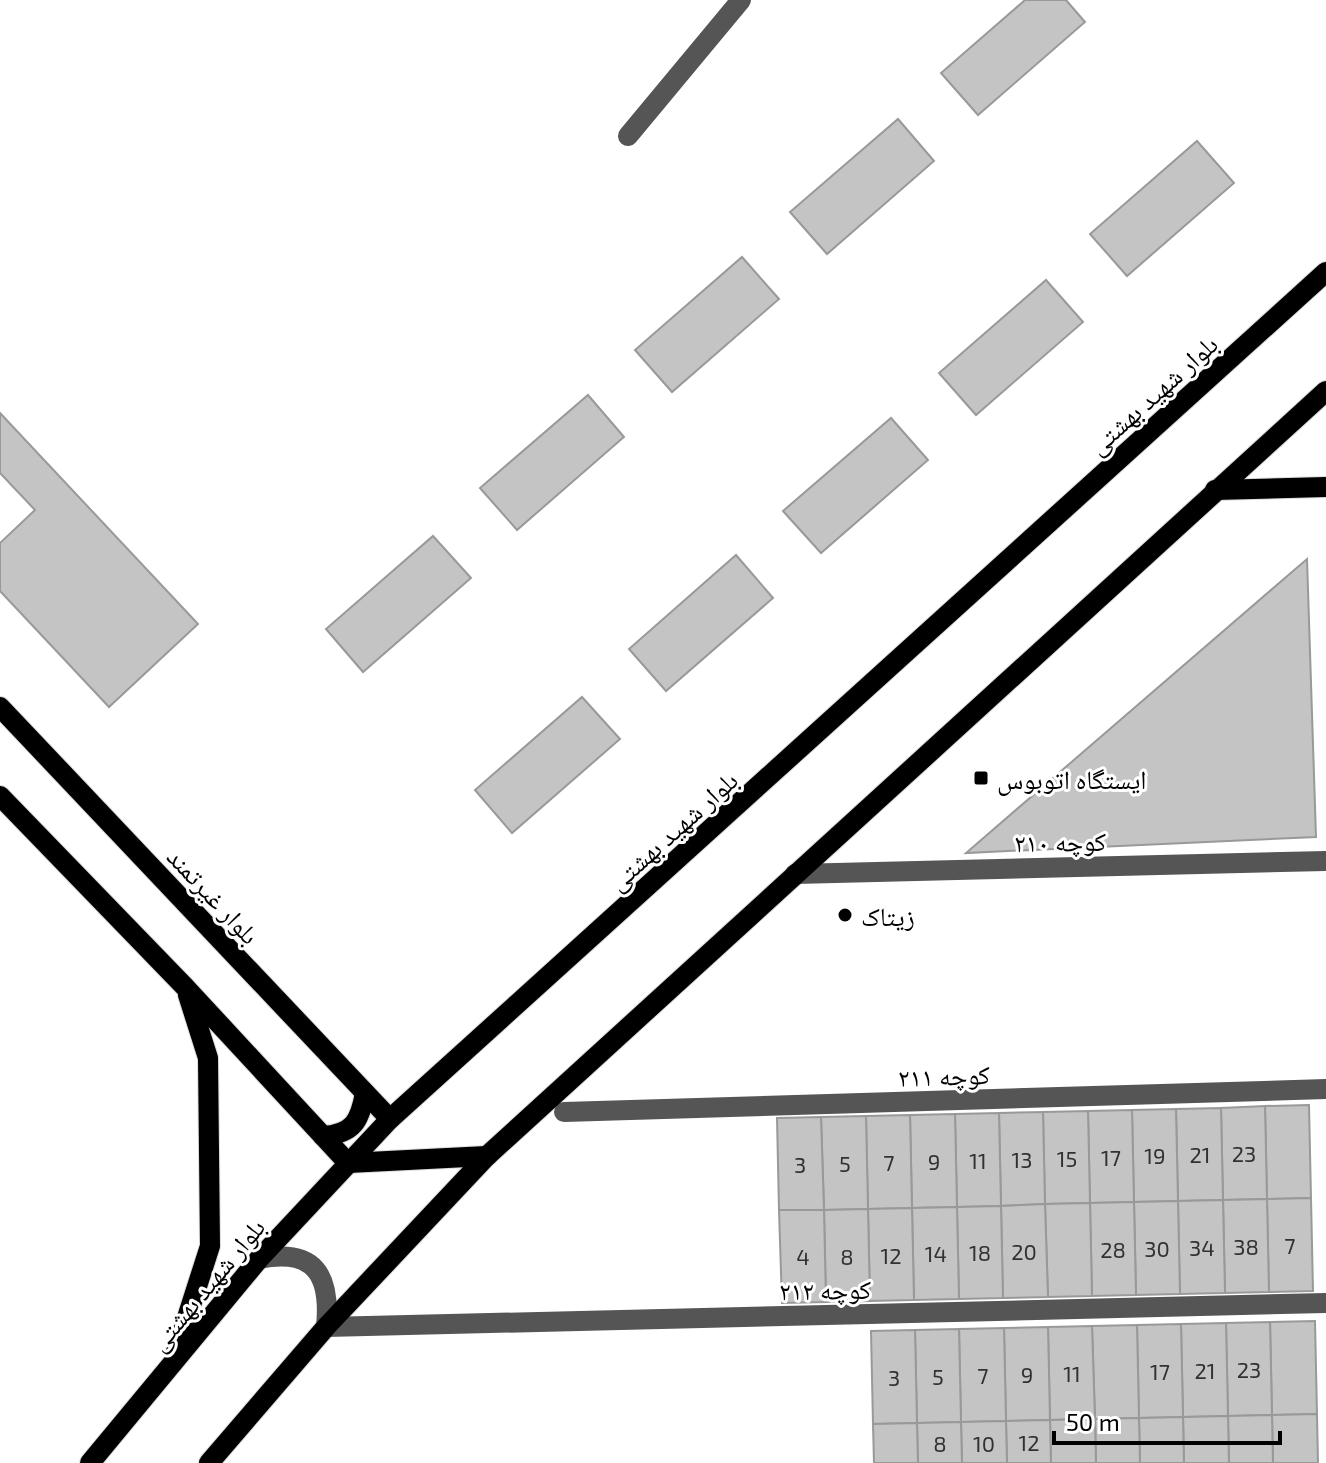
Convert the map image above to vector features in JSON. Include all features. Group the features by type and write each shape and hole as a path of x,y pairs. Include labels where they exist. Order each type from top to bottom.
{"main road":[{"name":"بلوار شهید بهشتی","path":"90,1463 259,1259 390,1119 1326,272"},
{"path":"209,1463 326,1327 487,1156 1326,391"},
{"path":"1215,490 1326,487"},
{"name":"بلوار غیرتمند","path":"0,707 390,1119"},
{"path":"0,796 186,988 348,1163 487,1156"},
{"path":"172,1364 210,1246 208,1058 186,988"},
{"path":"323,1136 339,1135 353,1126 362,1113 365,1093"}],"street":[{"path":"628,136 741,0"},
{"name":"کوچه ۲۱۰","path":"795,874 1326,861"},
{"name":"کوچه ۲۱۱","path":"564,1112 1326,1089"},
{"path":"259,1259 278,1255 298,1257 312,1265 326,1288 326,1327"},
{"name":"کوچه ۲۱۲","path":"326,1327 1326,1303"}],"building":[{"path":"1025,0 1066,0 1085,22 978,115 941,73"},
{"path":"898,119 934,161 827,254 790,212"},
{"path":"1197,141 1234,183 1127,276 1090,234"},
{"path":"742,257 779,299 672,392 635,350"},
{"path":"1046,280 1083,322 976,415 939,373"},
{"path":"588,395 624,437 517,530 480,488"},
{"path":"0,413 198,624 109,707 0,591 0,543 35,510 0,473"},
{"path":"891,418 928,460 821,553 783,511"},
{"path":"433,536 471,578 363,672 326,629"},
{"path":"736,555 773,598 666,691 629,649"},
{"path":"1307,559 1316,837 966,853"},
{"path":"582,697 620,739 512,833 475,790"},
{"path":"1309,1105 1311,1198 1267,1199 1265,1106"},
{"path":"1265,1106 1267,1199 1223,1200 1221,1108"},
{"path":"1221,1108 1223,1200 1178,1201 1176,1109"},
{"path":"1176,1109 1178,1201 1134,1202 1132,1110"},
{"path":"1132,1110 1134,1202 1090,1203 1088,1111"},
{"path":"1088,1111 1090,1203 1045,1204 1043,1112"},
{"path":"1043,1112 1045,1204 1001,1206 999,1113"},
{"path":"999,1113 1001,1206 957,1207 955,1114"},
{"path":"955,1114 957,1207 912,1208 910,1115"},
{"path":"910,1115 912,1208 868,1209 866,1116"},
{"path":"866,1116 868,1209 824,1210 821,1117"},
{"path":"821,1117 824,1210 779,1210 777,1118"},
{"path":"1311,1198 1313,1291 1269,1292 1267,1199"},
{"path":"1267,1199 1269,1292 1225,1293 1223,1200"},
{"path":"1223,1200 1225,1293 1180,1294 1178,1201"},
{"path":"1178,1201 1180,1294 1136,1295 1134,1202"},
{"path":"1134,1202 1136,1295 1092,1296 1090,1203"},
{"path":"1090,1203 1092,1296 1048,1297 1045,1204"},
{"path":"1045,1204 1048,1297 1003,1298 1001,1206"},
{"path":"1001,1206 1003,1298 959,1299 957,1207"},
{"path":"957,1207 959,1299 914,1300 912,1208"},
{"path":"912,1208 914,1300 870,1301 868,1209"},
{"path":"868,1209 870,1301 826,1302 824,1210"},
{"path":"779,1210 824,1210 826,1302 782,1303"},
{"path":"1315,1321 1317,1414 1272,1415 1270,1322"},
{"path":"1270,1322 1272,1415 1228,1416 1226,1323"},
{"path":"1226,1323 1228,1416 1183,1417 1181,1324"},
{"path":"1181,1324 1183,1417 1139,1418 1137,1325"},
{"path":"1137,1325 1139,1418 1095,1419 1092,1326"},
{"path":"1092,1326 1095,1419 1050,1420 1048,1327"},
{"path":"1048,1327 1050,1420 1006,1421 1004,1328"},
{"path":"1004,1328 1006,1421 961,1422 959,1329"},
{"path":"959,1329 961,1422 917,1423 915,1330"},
{"path":"915,1330 917,1423 873,1424 871,1331"},
{"path":"1317,1414 1318,1463 1273,1463 1272,1415"},
{"path":"1272,1415 1273,1463 1229,1463 1228,1416"},
{"path":"1228,1416 1229,1463 1184,1463 1183,1417"},
{"path":"1183,1417 1184,1463 1140,1463 1139,1418"},
{"path":"1139,1418 1140,1463 1096,1463 1095,1419"},
{"path":"1095,1419 1096,1463 1051,1463 1050,1420"},
{"path":"1050,1420 1051,1463 1007,1463 1006,1421"},
{"path":"1006,1421 1007,1463 962,1463 961,1422"},
{"path":"961,1422 962,1463 918,1463 917,1423"},
{"path":"917,1423 918,1463 874,1463 873,1424"}],"place":[{"name":"ایستگاه اتوبوس","path":"981,778"},
{"name":"زیتاک","path":"845,915"}]}
